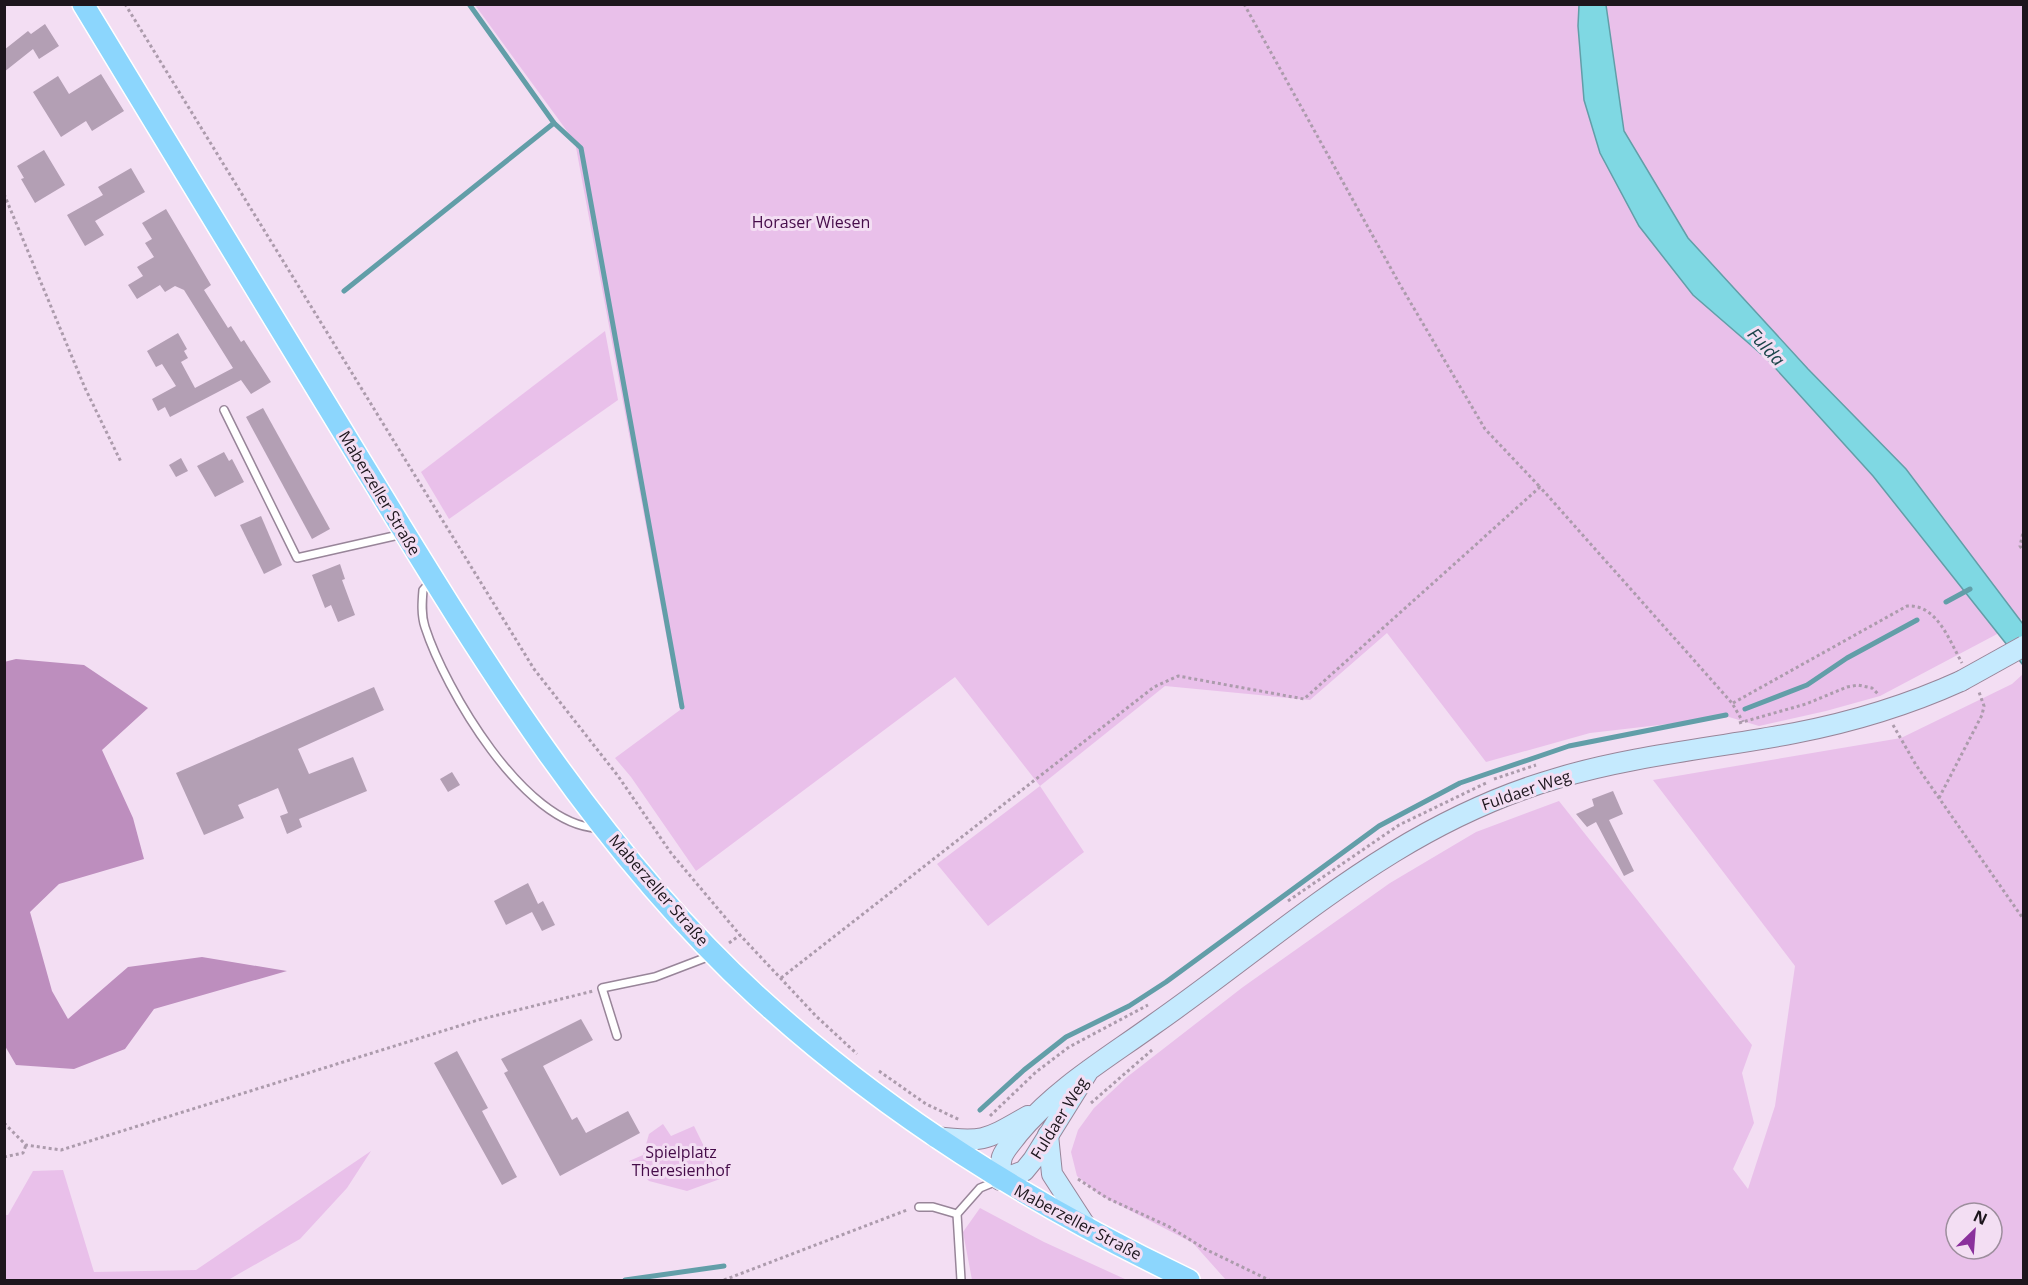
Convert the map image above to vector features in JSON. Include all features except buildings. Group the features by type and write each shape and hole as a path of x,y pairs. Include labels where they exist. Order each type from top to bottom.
{"main road":[{"name":"Maberzeller Straße","path":"83,4 433,580 520,713 640,874 715,954 810,1042 934,1137 1000,1180 1189,1281"},
{"name":"Fuldaer Weg","path":"1089,1070 1024,1171 1000,1180 1002,1156 1036,1112 1089,1070 1182,1005 1359,873 1409,840 1472,809 1559,777 1835,724 1897,706 1967,679 2024,645"},
{"path":"934,1137 961,1140 988,1139 1036,1112"},
{"path":"1048,1135 1052,1174 1085,1226"}],"lane":[{"path":"224,410 297,558 405,533"},
{"path":"433,580 423,590 424,625 460,702 513,778 531,796 550,811 583,826 604,828"},
{"name":"Maberzeller Straße","path":"602,988 655,977 715,954"},
{"path":"602,988 617,1036"},
{"name":"Maberzeller Straße","path":"957,1214 980,1188 1000,1180"},
{"path":"919,1208 933,1207 957,1214 961,1281"}],"path":[{"path":"125,4 534,669 618,776 671,853 740,935 860,1056"},
{"path":"1244,4 1399,283 1485,429 1540,487 1732,703 1743,722 1806,704 1847,687 1872,688 1879,695 1888,693"},
{"path":"4,194 85,388 121,462"},
{"path":"781,978 1154,687 1178,676 1304,699 1540,487"},
{"path":"2024,528 2020,546 2024,552"},
{"path":"1732,703 1907,606 1915,605 1929,611 1967,679 1983,698 1982,715 1939,798"},
{"path":"1882,727 1892,724 1939,798 2024,920"},
{"path":"4,1123 26,1145 61,1150 478,1020 602,988"},
{"path":"1090,1104 1155,1048"},
{"path":"877,1069 926,1104 968,1123"},
{"path":"4,1157 23,1153 26,1145"},
{"path":"1075,1177 1107,1198 1168,1226 1205,1249 1269,1281"},
{"path":"724,1281 919,1208"}],"green space":[{"name":"Horaser Wiesen","path":"475,5 2023,5 2023,618 2020,620 1906,469 1808,369 1688,238 1624,131 1616,74 1597,101 1693,295 1768,360 1873,476 1999,633 1880,696 1826,711 1759,726 1729,717 1590,733 1486,762 1387,633 1310,700 1165,686 1040,786 955,677 696,871 631,777 615,758 680,710 575,142"},
{"path":"605,331 618,400 449,519 421,472"},
{"path":"2023,674 2023,1280 1226,1280 1193,1243 1100,1195 1077,1176 1071,1152 1078,1130 1094,1108 1127,1077 1243,987 1390,883 1476,832 1559,801 1752,1045 1742,1073 1754,1123 1733,1169 1748,1189 1775,1106 1795,966 1653,780 1901,738 2012,684"},
{"path":"1040,786 1084,852 988,926 937,864"},
{"name":"Spielplatz Theresienhof","path":"663,1124 671,1136 694,1126 720,1179 687,1191 649,1181 629,1161 643,1155 649,1134"},
{"path":"371,1151 347,1188 300,1239 228,1280 5,1280 5,1215 8,1215 33,1171 63,1170 94,1272 196,1270"},
{"path":"980,1208 1044,1242 1127,1280 972,1280 963,1232"}],"shaded area":[{"path":"16,659 84,665 148,708 102,750 133,818 144,859 59,884 30,912 52,991 68,1019 128,967 202,957 287,971 154,1009 125,1049 74,1069 16,1065 5,1046 4,662"}],"water":[{"name":"Fulda","path":"1579,5 1606,5 1624,131 1688,238 1808,369 1906,469 2023,624 2023,665 1873,476 1768,360 1693,295 1639,226 1600,153 1584,100 1578,26"}],"waterway":[{"path":"469,4 554,123 581,148 682,707"},
{"path":"344,291 554,123"},
{"path":"1946,602 1970,589"},
{"path":"1745,709 1807,685 1847,658 1917,620"},
{"path":"980,1110 1024,1070 1066,1037 1129,1006 1166,982 1379,826 1460,783 1569,746 1726,715"},
{"path":"625,1280 724,1266"}]}
